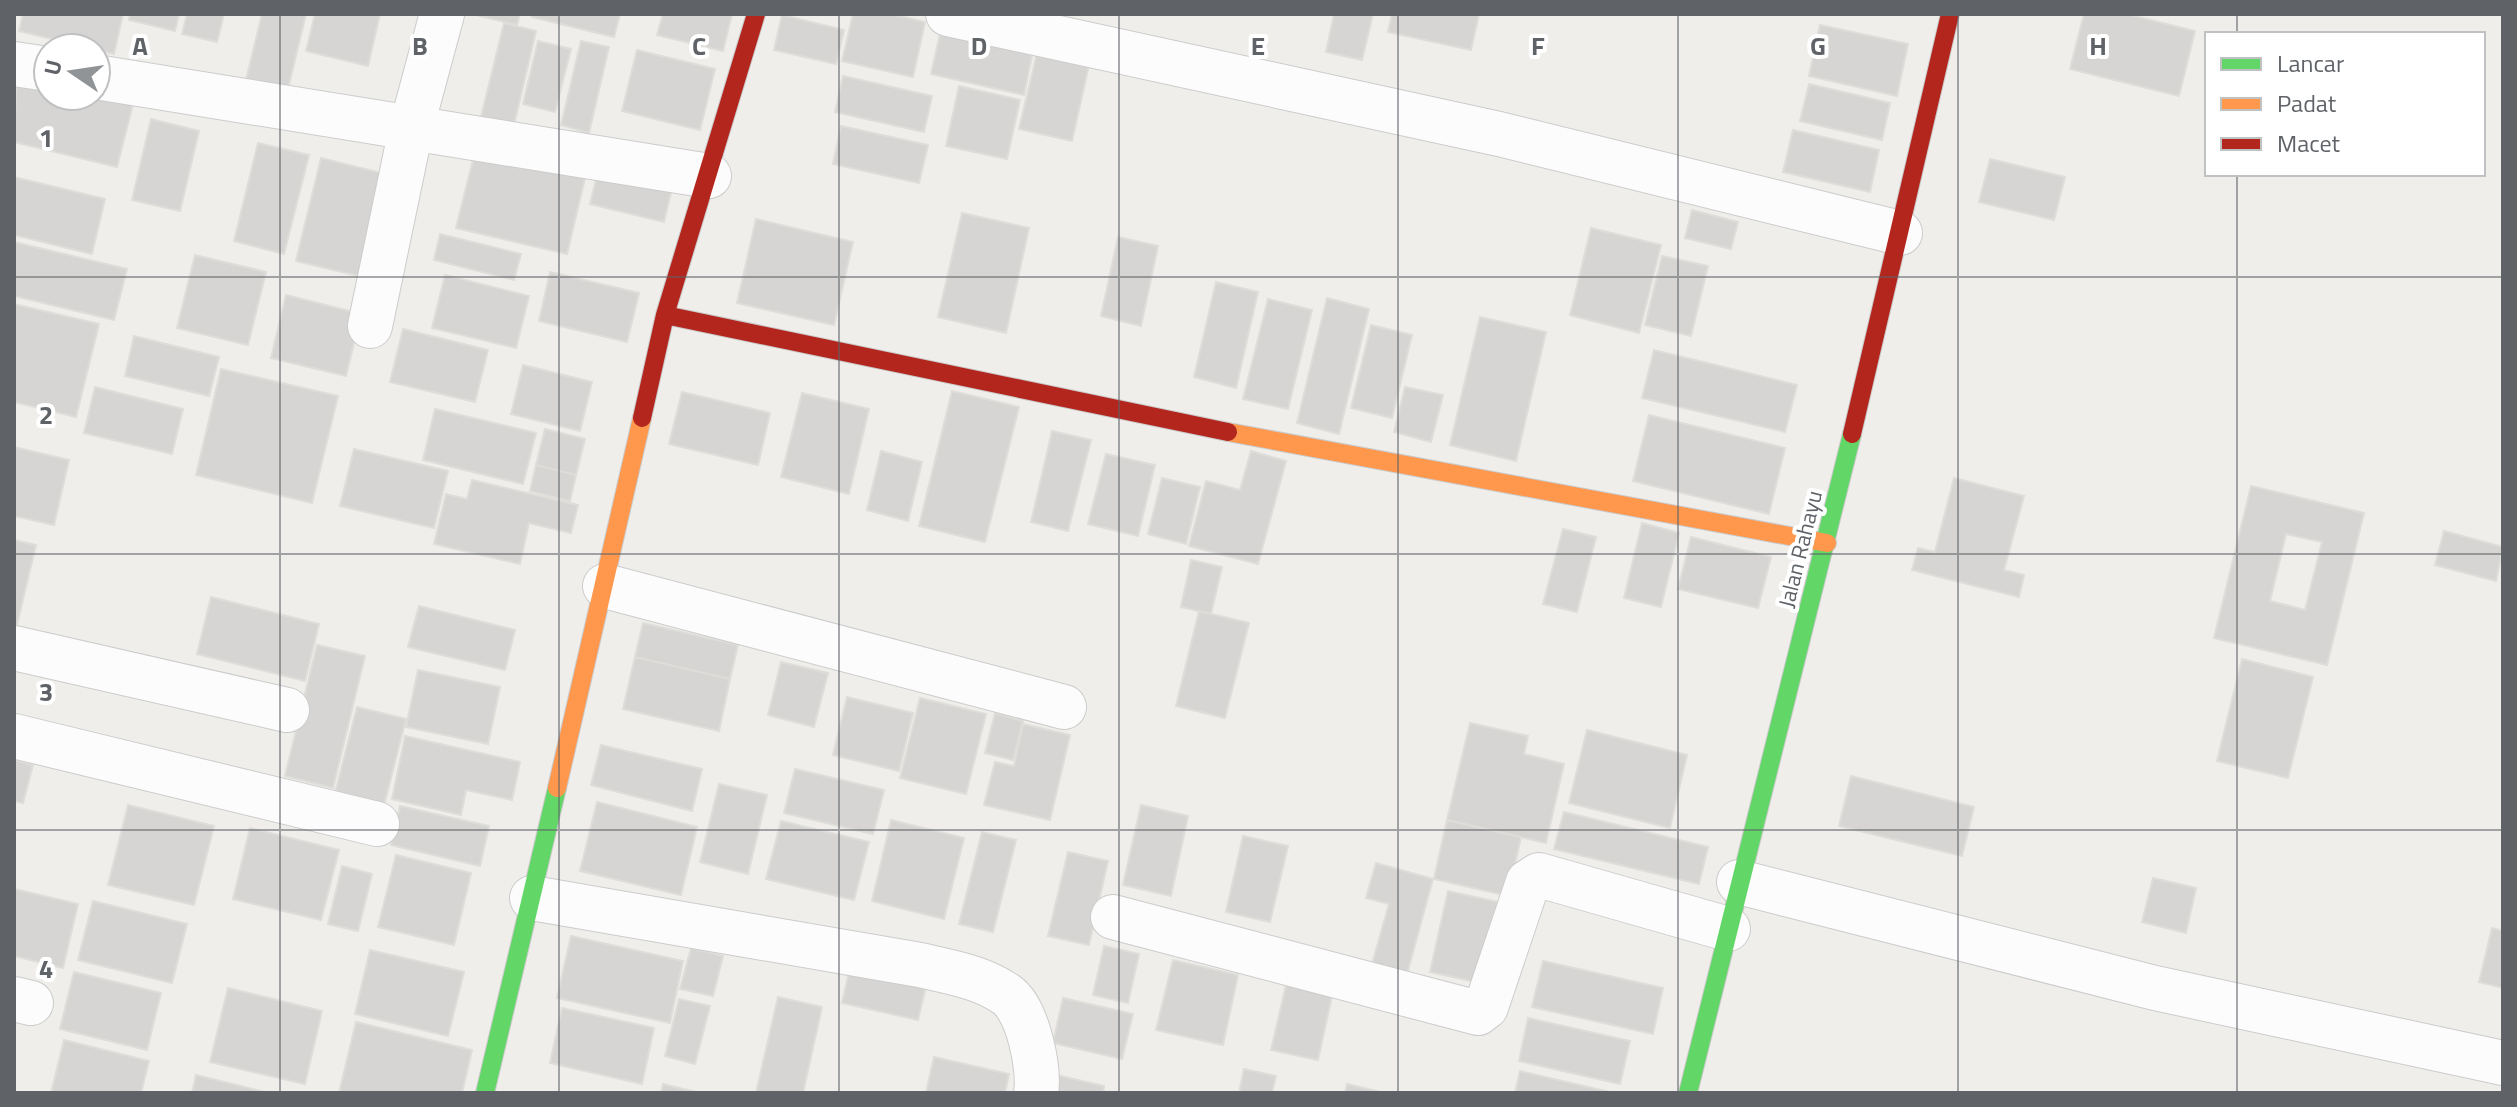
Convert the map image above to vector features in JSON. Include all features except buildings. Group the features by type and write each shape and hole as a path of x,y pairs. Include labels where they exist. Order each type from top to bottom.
{"street":[{"path":"370,326 411,129 442,14"},
{"path":"485,1093 605,586 665,315 756,14"},
{"path":"948,14 1499,134 1900,233"},
{"name":"Jalan Rahayu","path":"1688,1093 1827,543 1950,14"},
{"path":"112,80 709,176"},
{"path":"665,315 1207,429 1576,501 1827,543"},
{"path":"605,586 1064,707"},
{"path":"14,648 287,710"},
{"path":"14,736 377,824"},
{"path":"1113,917 1478,1013 1486,1007 1528,882 1539,875 1728,929"},
{"path":"1739,882 2155,988 2503,1063"},
{"path":"532,898 920,965 977,979 1010,997 1033,1042 1036,1093"}],"traffic: fast":[{"path":"1688,1093 1852,434"},
{"path":"485,1093 557,788"}],"traffic: slow":[{"path":"557,788 642,418"},
{"path":"1228,432 1827,543"}],"traffic: jam":[{"path":"642,418 665,315 756,14"},
{"path":"1852,434 1950,14"},
{"path":"665,315 1228,432"}]}
